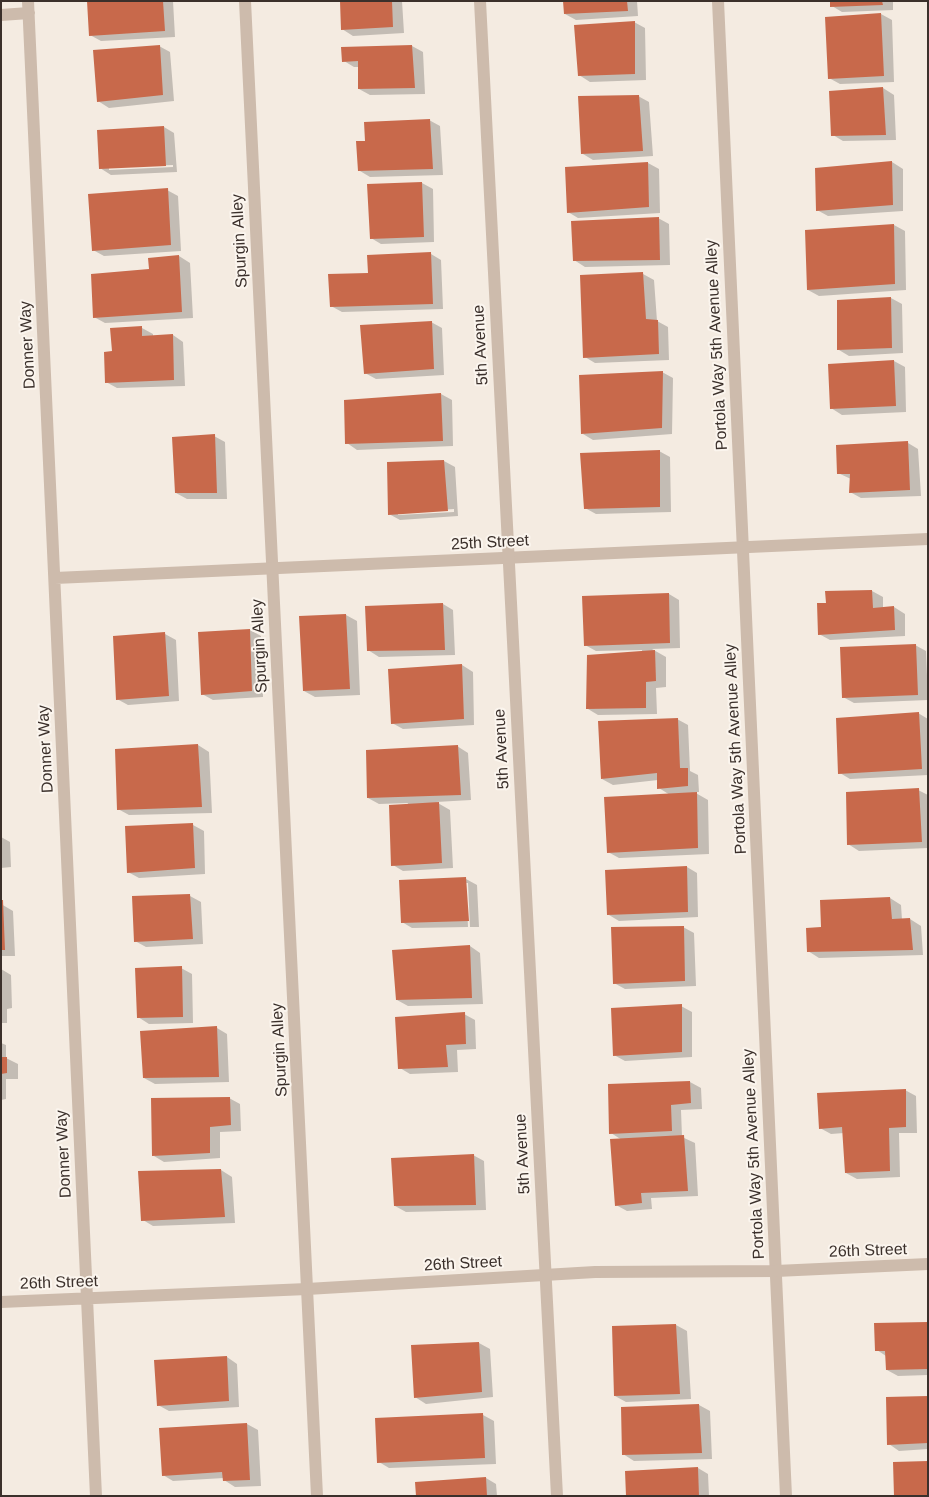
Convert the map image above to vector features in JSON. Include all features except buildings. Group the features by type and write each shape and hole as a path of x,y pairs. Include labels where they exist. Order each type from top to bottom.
{"street":[{"name":"Spurgin Alley","path":"245,1 318,1496"},
{"name":"5th Avenue","path":"480,1 557,1496"},
{"name":"Portola Way 5th Avenue Alley","path":"718,1 786,1496"},
{"path":"1,14 28,7"},
{"name":"Donner Way","path":"28,7 96,1496"},
{"name":"25th Street","path":"54,578 928,539"},
{"name":"26th Street","path":"1,1302 308,1289 595,1272 776,1271 928,1264"}]}
